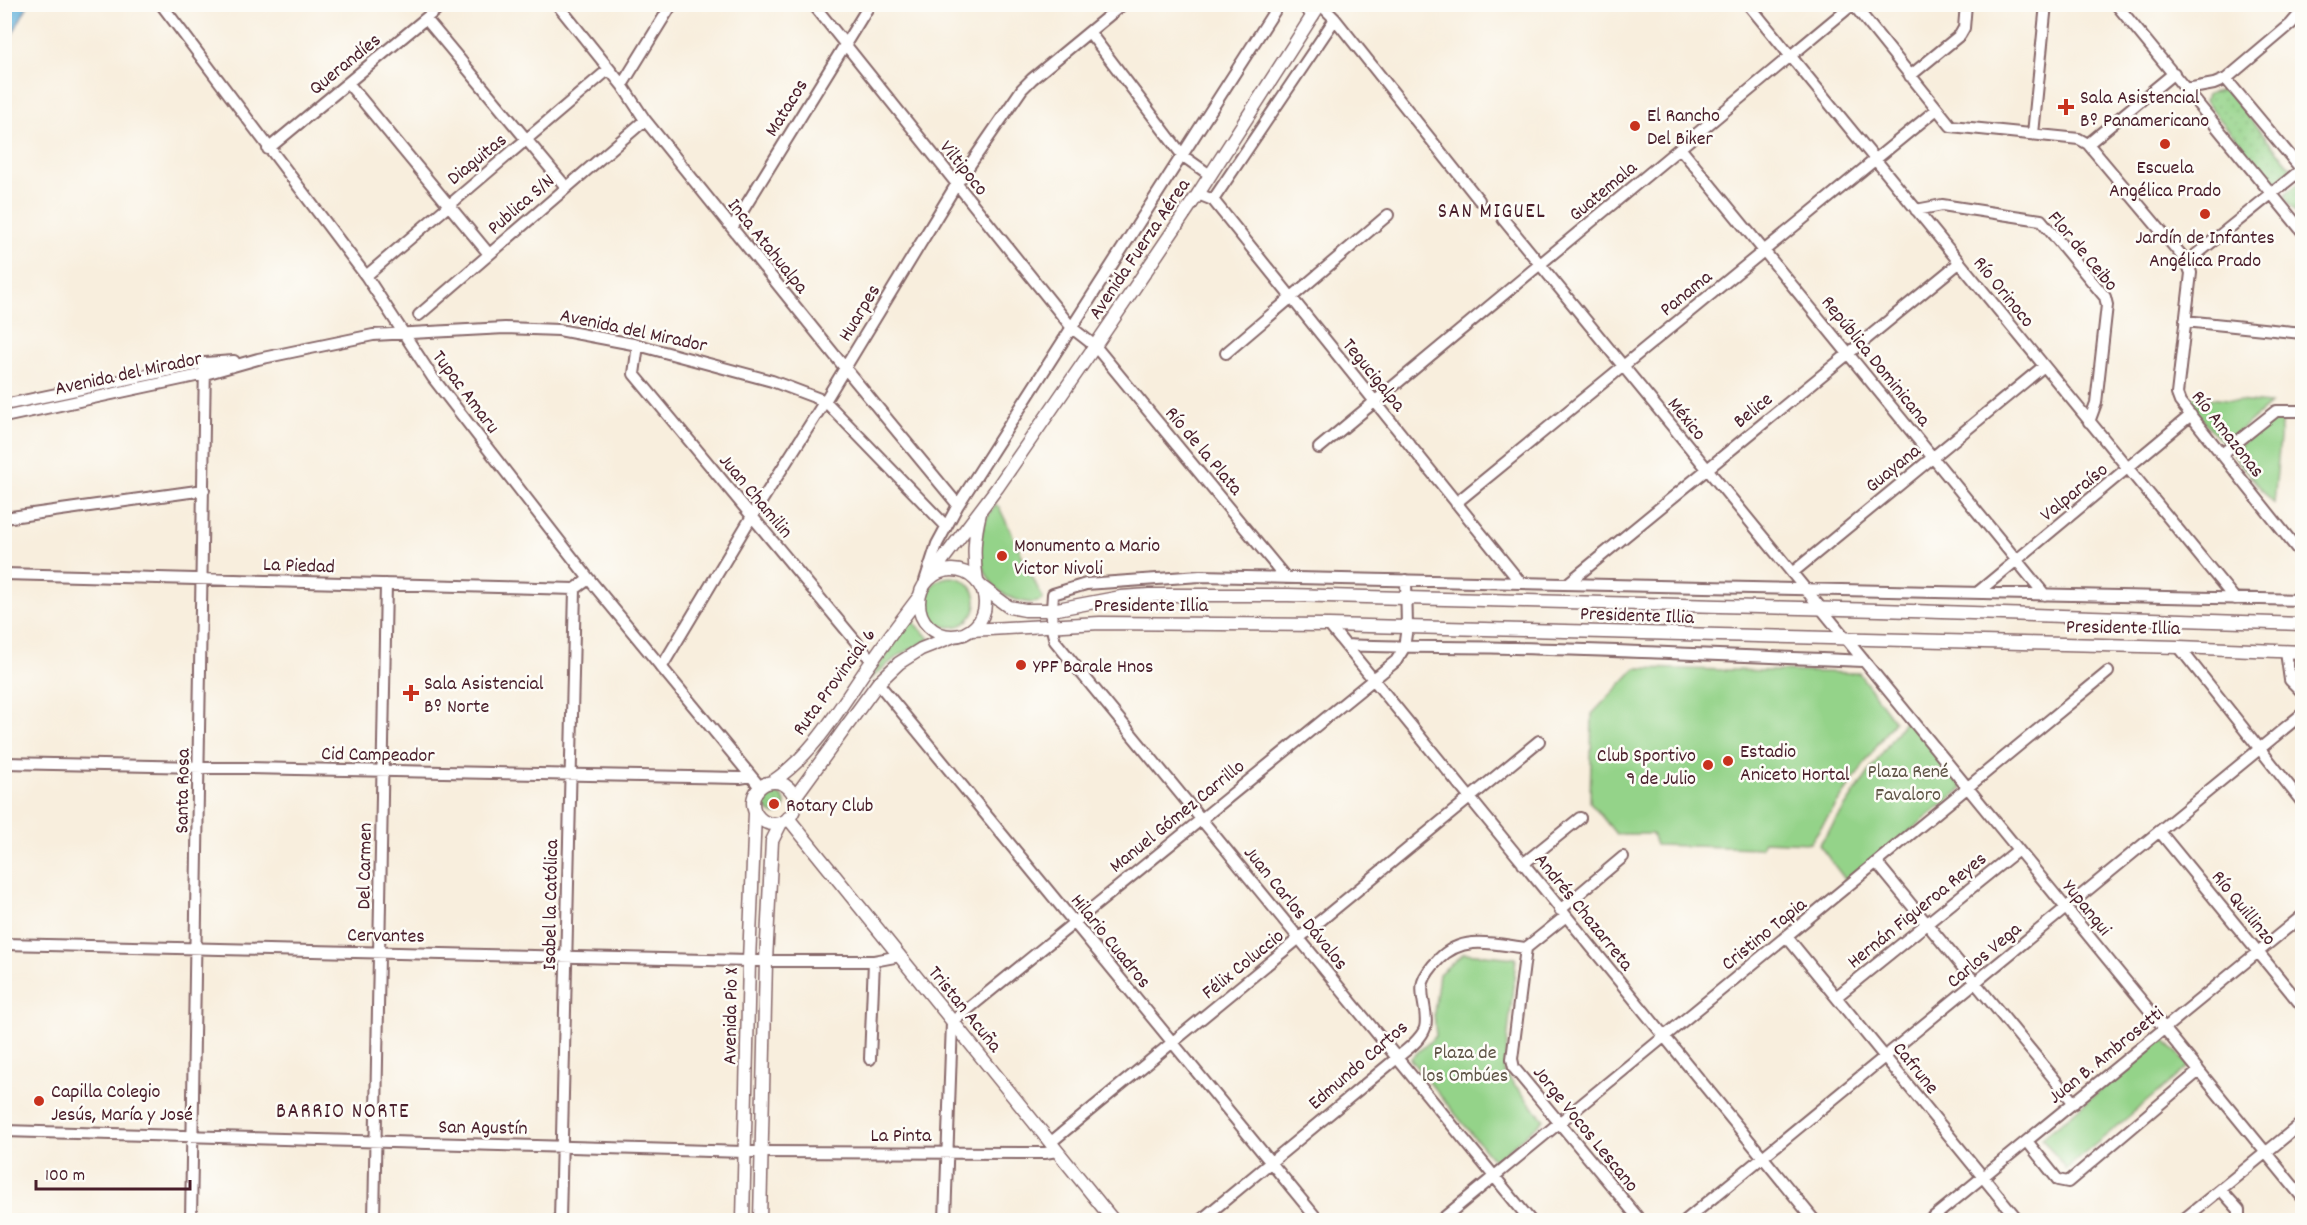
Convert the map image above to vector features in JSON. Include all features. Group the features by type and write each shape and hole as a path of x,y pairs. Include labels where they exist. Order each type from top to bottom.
{"main road":[{"name":"Avenida Fuerza Aérea","path":"923,588 1095,346 1198,194 1320,4"},
{"path":"979,584 969,574 951,569 942,571 923,588 921,617 935,632 954,636 971,630 983,615 985,606 973,559 974,540 981,509"},
{"name":"Presidente Illia","path":"979,584 1009,607 1025,610 1052,610 1121,597 1149,595 1406,598 2302,624"},
{"name":"Ruta Provincial 6","path":"772,782 799,760 833,719 923,588"},
{"name":"Presidente Illia","path":"971,630 1112,623 1329,625 2302,652"},
{"name":"Ruta Provincial 6","path":"795,797 878,683 899,663 921,649 954,636"},
{"path":"772,782 786,785 795,797 794,809 785,820 770,824 755,813 753,799 760,787 772,782"},
{"name":"Avenida Pio X","path":"744,1221 749,961 755,813"},
{"name":"Avenida Pio X","path":"760,1221 766,961 772,841 785,820"},
{"name":"Tristan Acuña","path":"785,820 900,956 1113,1221"}],"street":[{"name":"Tupac Amaru","path":"161,4 268,149 366,276 433,378 589,579 760,787"},
{"name":"Querandíes","path":"268,149 443,4"},
{"name":"Inca Atahualpa","path":"556,4 622,85 645,120 958,505"},
{"path":"622,85 672,4"},
{"name":"Viltipoco","path":"813,4 1072,327 1095,346"},
{"name":"Matacos","path":"732,228 870,4"},
{"name":"Huarpes","path":"661,668 956,185 1022,89 1122,4"},
{"path":"923,588 937,544 958,505 1184,156 1279,4"},
{"path":"1301,4 1313,16"},
{"path":"1320,4 1335,19 1479,200"},
{"name":"Río Orinoco","path":"1748,4 1789,57 2235,599"},
{"path":"1853,4 1951,126 2079,139 2088,144 2187,262 2302,170 2226,79"},
{"name":"Guatemala","path":"1319,448 1541,266 1853,4"},
{"path":"1910,75 1960,35 1964,28 1966,4"},
{"path":"2033,134 2046,4"},
{"path":"2116,4 2302,231"},
{"path":"2187,89 2214,84 2226,79 2291,24 2302,11"},
{"path":"426,19 566,187"},
{"path":"1213,200 1335,19"},
{"path":"1090,33 1184,156 1210,175"},
{"name":"Diaguitas","path":"366,276 609,69"},
{"path":"2088,144 2174,73"},
{"path":"348,83 489,254"},
{"name":"Panama","path":"1456,503 1937,109"},
{"name":"Publica S/N","path":"419,315 645,120"},
{"name":"República Dominicana","path":"1680,148 2045,595"},
{"name":"Tegucigalpa","path":"1198,194 1213,200 1520,582"},
{"name":"Flor de Ceibo","path":"1916,210 1942,205 2041,220 2105,297 2107,305 2096,403 2089,422"},
{"path":"1226,352 1389,215"},
{"name":"México","path":"1503,219 1846,639"},
{"name":"Río Amazonas","path":"2187,262 2191,273 2177,394 2180,402 2302,555"},
{"name":"Belice","path":"1567,584 1959,263"},
{"path":"2185,321 2302,333"},
{"name":"Avenida del Mirador","path":"4,405 258,359 373,335 534,328 559,330 638,345 799,389 825,401 946,526"},
{"name":"Juan Chamilin","path":"638,345 634,374 872,661"},
{"name":"Río de la Plata","path":"1095,346 1286,578"},
{"name":"Guayana","path":"1792,573 2043,366"},
{"name":"Avenida del Mirador","path":"4,417 205,368"},
{"name":"Santa Rosa","path":"191,1221 205,368"},
{"path":"2222,454 2276,411 2302,411"},
{"name":"Valparaíso","path":"1977,593 2191,415"},
{"path":"4,518 204,490"},
{"name":"La Piedad","path":"4,574 575,589"},
{"path":"1052,610 1053,594 1086,584 1200,576 2302,600"},
{"path":"575,589 589,579"},
{"path":"1404,648 1407,627 1406,580"},
{"name":"Del Carmen","path":"374,1221 386,584"},
{"name":"Isabel la Católica","path":"560,1221 575,589"},
{"name":"Juan Carlos Dávalos","path":"1052,610 1051,625 1055,642 1530,1221"},
{"name":"Andrés Chazarreta","path":"1329,625 1814,1221"},
{"path":"1640,651 1641,634"},
{"name":"Yupanqui","path":"1846,639 2302,1197"},
{"path":"1346,645 1404,648 1484,647 1640,651 1863,661"},
{"path":"2179,647 2302,802"},
{"name":"Manuel Gómez Carrillo","path":"952,1022 1200,818 1396,661 1404,648"},
{"path":"2286,652 2290,680 2302,692"},
{"name":"Cristino Tapia","path":"1441,1221 2108,672"},
{"name":"Hilario Cuadros","path":"878,683 1318,1221"},
{"name":"Carlos Vega","path":"1686,1221 2302,714"},
{"name":"Félix Coluccio","path":"1054,1147 1173,1043 1539,741"},
{"name":"Cid Campeador","path":"4,763 740,778 751,776"},
{"path":"1523,864 1580,818"},
{"name":"Río Quillinzo","path":"2160,831 2302,1006"},
{"name":"Hernán Figueroa Reyes","path":"1836,997 2018,850"},
{"path":"1526,948 1623,857"},
{"path":"1877,863 2074,1103"},
{"name":"Juan B. Ambrosetti","path":"1930,1221 2302,916"},
{"name":"Cafrune","path":"1787,937 2018,1221"},
{"name":"Edmundo Cartos","path":"1201,1221 1420,1037 1425,1027 1423,982 1431,967 1445,952 1460,944 1473,941 1526,948"},
{"name":"Cervantes","path":"4,944 749,961 874,961 900,956"},
{"name":"Jorge Vocos Lescano","path":"1526,948 1512,1059 1514,1068 1640,1221"},
{"path":"870,1059 874,961"},
{"path":"945,1221 952,1022"},
{"path":"2027,1141 2058,1180 2068,1182 2199,1071"},
{"path":"2184,1221 2302,1124"},
{"name":"San Agustín","path":"4,1131 745,1152"},
{"name":"La Pinta","path":"745,1152 1045,1153 1054,1147"},
{"path":"2221,1190 2239,1210 2239,1221"}],"green space":[{"path":"2223,90 2230,95 2291,168 2291,172 2277,184 2271,182 2205,101 2207,94"},
{"path":"2299,183 2302,184 2302,221 2286,200 2286,193"},
{"path":"2184,396 2270,404 2225,443"},
{"path":"2282,416 2274,504 2234,454 2236,449 2274,417"},
{"path":"995,505 999,507 1043,599 1041,601 1021,601 1006,595 995,586 987,574 980,546 987,518"},
{"path":"946,577 956,577 969,584 976,597 976,607 969,620 956,627 946,627 937,623 930,616 926,607 926,597 930,588 937,581"},
{"path":"913,617 916,625 930,639 898,656 868,681"},
{"name":"Estadio Aniceto Hortal","path":"1636,668 1859,673 1894,721 1810,843 1764,841 1761,848 1656,845 1652,834 1616,834 1590,802 1592,714"},
{"name":"Plaza René Favaloro","path":"1907,717 1963,788 1847,882 1819,845"},
{"path":"771,794 779,794 785,800 785,808 779,814 771,814 765,808 765,800"},
{"name":"Plaza de los Ombúes","path":"1464,953 1516,958 1504,1072 1544,1120 1494,1161 1410,1059 1436,1036 1434,1013 1439,974"},
{"path":"2164,1038 2189,1066 2066,1169 2042,1138"}],"water":[{"path":"4,5 28,5 5,48"}],"place":[{"name":"Sala Asistencial Bº Panamericano","path":"2066,107"},
{"name":"El Rancho Del Biker","path":"1635,126"},
{"name":"Escuela Angélica Prado","path":"2165,144"},
{"name":"Jardín de Infantes Angélica Prado","path":"2205,214"},
{"name":"Monumento a Mario Victor Nivoli","path":"1002,556"},
{"name":"YPF Barale Hnos","path":"1021,665"},
{"name":"Sala Asistencial Bº Norte","path":"411,693"},
{"name":"Estadio Aniceto Hortal","path":"1728,761"},
{"name":"Club Sportivo 9 de Julio","path":"1708,765"},
{"name":"Rotary Club","path":"774,804"},
{"name":"Capilla Colegio Jesús, María y José","path":"39,1101"}],"district":[{"name":"SAN MIGUEL","path":"1492,210"},
{"name":"BARRIO NORTE","path":"343,1110"}]}
